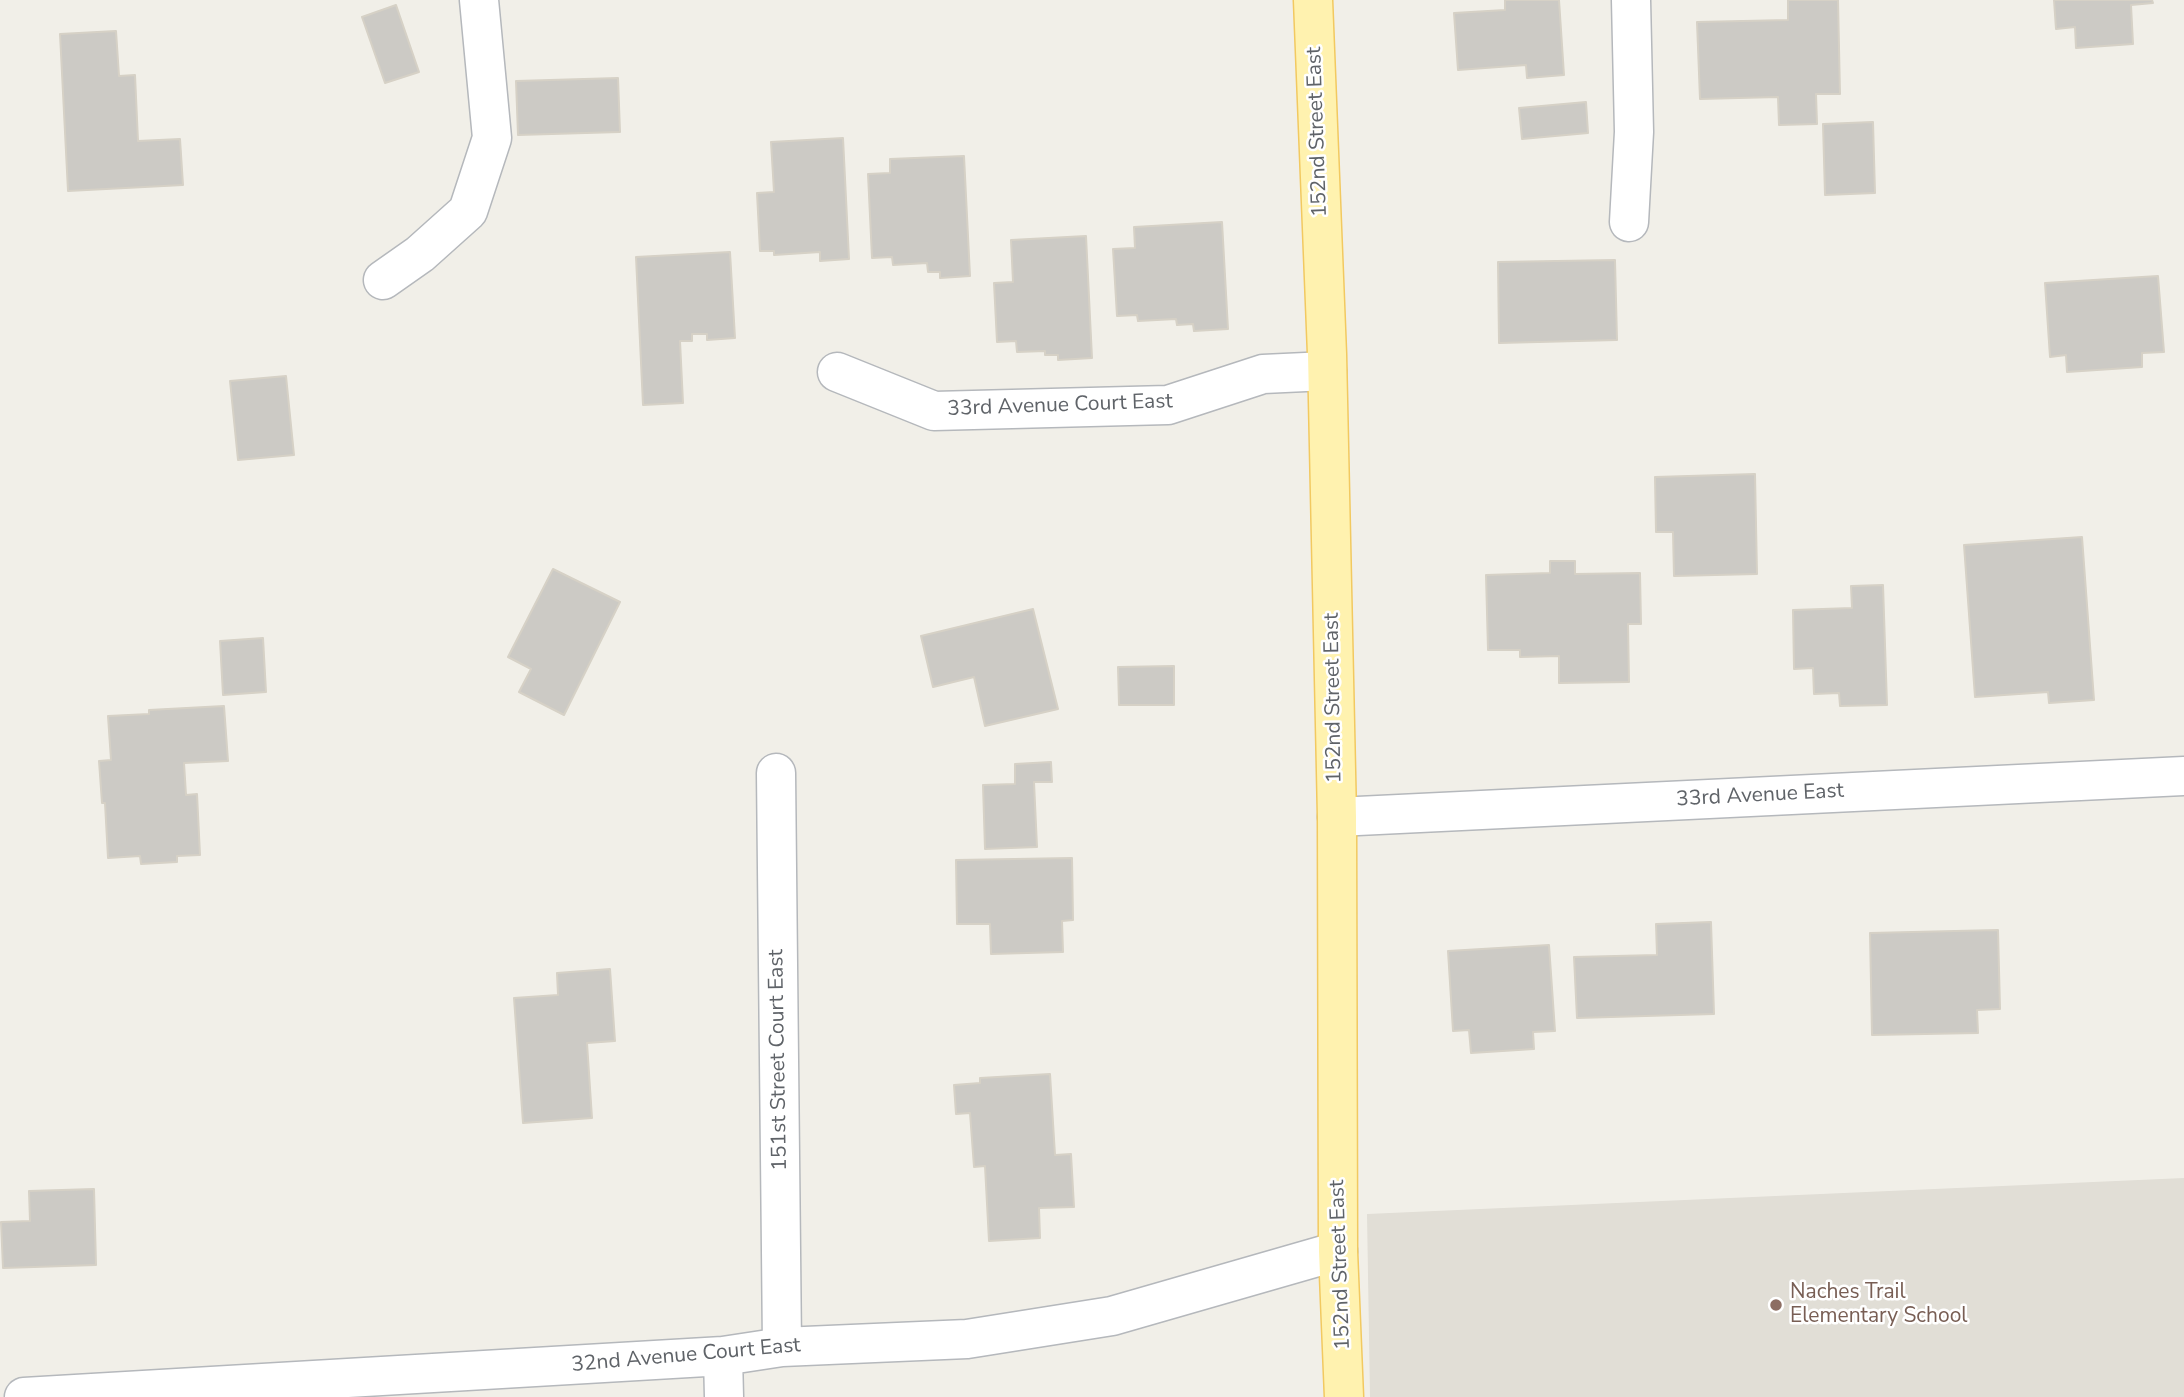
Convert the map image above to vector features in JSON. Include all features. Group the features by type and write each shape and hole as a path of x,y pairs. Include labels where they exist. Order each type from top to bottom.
{"main road":[{"name":"152nd Street East","path":"1313,0 1327,371 1337,817 1338,1251 1344,1397"}],"street":[{"path":"383,280 420,254 468,211 492,138 479,0"},
{"path":"1629,222 1634,132 1631,0"},
{"name":"33rd Avenue Court East","path":"837,372 934,411 1168,405 1263,374 1327,371"},
{"name":"151st Street Court East","path":"776,773 782,1347"},
{"name":"33rd Avenue East","path":"1337,817 2184,776"},
{"name":"32nd Avenue Court East","path":"24,1397 723,1356 782,1347 967,1339 1112,1316 1338,1251"},
{"path":"723,1356 724,1397"}],"shaded area":[{"name":"Naches Trail Elementary School","path":"2184,1178 2184,1397 1370,1397 1367,1214"}],"building":[{"path":"1505,0 1559,0 1564,75 1527,78 1526,65 1458,70 1454,13 1505,10"},
{"path":"1788,0 1838,0 1840,94 1816,94 1817,124 1779,125 1778,97 1700,99 1697,22 1788,20"},
{"path":"2054,0 2152,0 2153,3 2131,5 2133,44 2076,48 2075,27 2056,29"},
{"path":"396,5 419,72 385,83 362,17"},
{"path":"116,31 119,76 135,75 138,141 180,139 183,185 68,191 60,34"},
{"path":"618,78 620,132 518,135 516,81"},
{"path":"1586,102 1588,133 1522,139 1519,108"},
{"path":"1873,122 1875,193 1825,195 1823,124"},
{"path":"843,138 849,259 820,261 820,252 774,255 774,251 760,251 757,193 774,192 771,142"},
{"path":"964,156 970,276 940,278 940,272 928,272 927,263 893,265 892,257 872,258 868,174 890,173 890,159"},
{"path":"1222,222 1228,329 1194,331 1193,324 1177,325 1176,319 1138,321 1137,315 1117,316 1113,249 1135,248 1134,227"},
{"path":"1086,236 1092,358 1058,360 1058,355 1045,355 1045,351 1017,352 1016,341 997,342 994,283 1013,282 1011,240"},
{"path":"730,252 735,338 707,340 707,334 692,334 692,341 680,341 683,403 643,405 636,257"},
{"path":"1615,260 1617,340 1499,343 1498,262"},
{"path":"2158,276 2164,352 2142,353 2142,367 2067,372 2066,355 2050,357 2045,283"},
{"path":"286,376 294,455 238,460 230,381"},
{"path":"1755,474 1757,574 1674,576 1673,532 1656,532 1655,477"},
{"path":"2082,537 2094,700 2049,703 2048,692 1975,697 1964,545"},
{"path":"1550,561 1575,561 1575,574 1640,573 1641,624 1628,624 1629,682 1559,683 1559,656 1520,657 1520,650 1488,650 1486,575 1550,573"},
{"path":"553,569 620,602 564,715 519,692 531,669 508,657"},
{"path":"1883,585 1887,705 1840,706 1839,693 1814,694 1813,668 1794,669 1793,610 1852,608 1851,586"},
{"path":"1033,609 1058,709 985,726 974,677 933,687 921,636"},
{"path":"263,638 266,692 223,695 220,641"},
{"path":"1174,666 1174,705 1119,705 1118,667"},
{"path":"224,706 228,761 184,763 186,795 197,794 200,855 177,856 177,862 141,864 140,856 108,858 99,761 111,760 108,716 149,714 149,710"},
{"path":"1051,762 1052,782 1034,782 1037,847 985,849 983,785 1015,784 1015,764"},
{"path":"1072,858 1073,920 1062,921 1063,952 991,954 990,924 957,924 956,860"},
{"path":"1711,922 1714,1014 1577,1018 1574,957 1657,955 1656,924"},
{"path":"1998,930 2000,1009 1977,1010 1978,1033 1872,1035 1870,933"},
{"path":"1549,945 1555,1031 1533,1032 1534,1049 1471,1053 1469,1030 1453,1031 1448,951"},
{"path":"610,969 615,1041 587,1043 592,1118 523,1123 514,998 558,995 557,973"},
{"path":"1050,1074 1055,1155 1071,1154 1074,1207 1039,1208 1040,1238 989,1241 985,1166 974,1167 970,1113 956,1114 954,1085 980,1083 980,1078"},
{"path":"94,1189 96,1265 3,1268 1,1222 30,1221 29,1191"}],"place":[{"name":"Naches Trail Elementary School","path":"1776,1305"}]}
